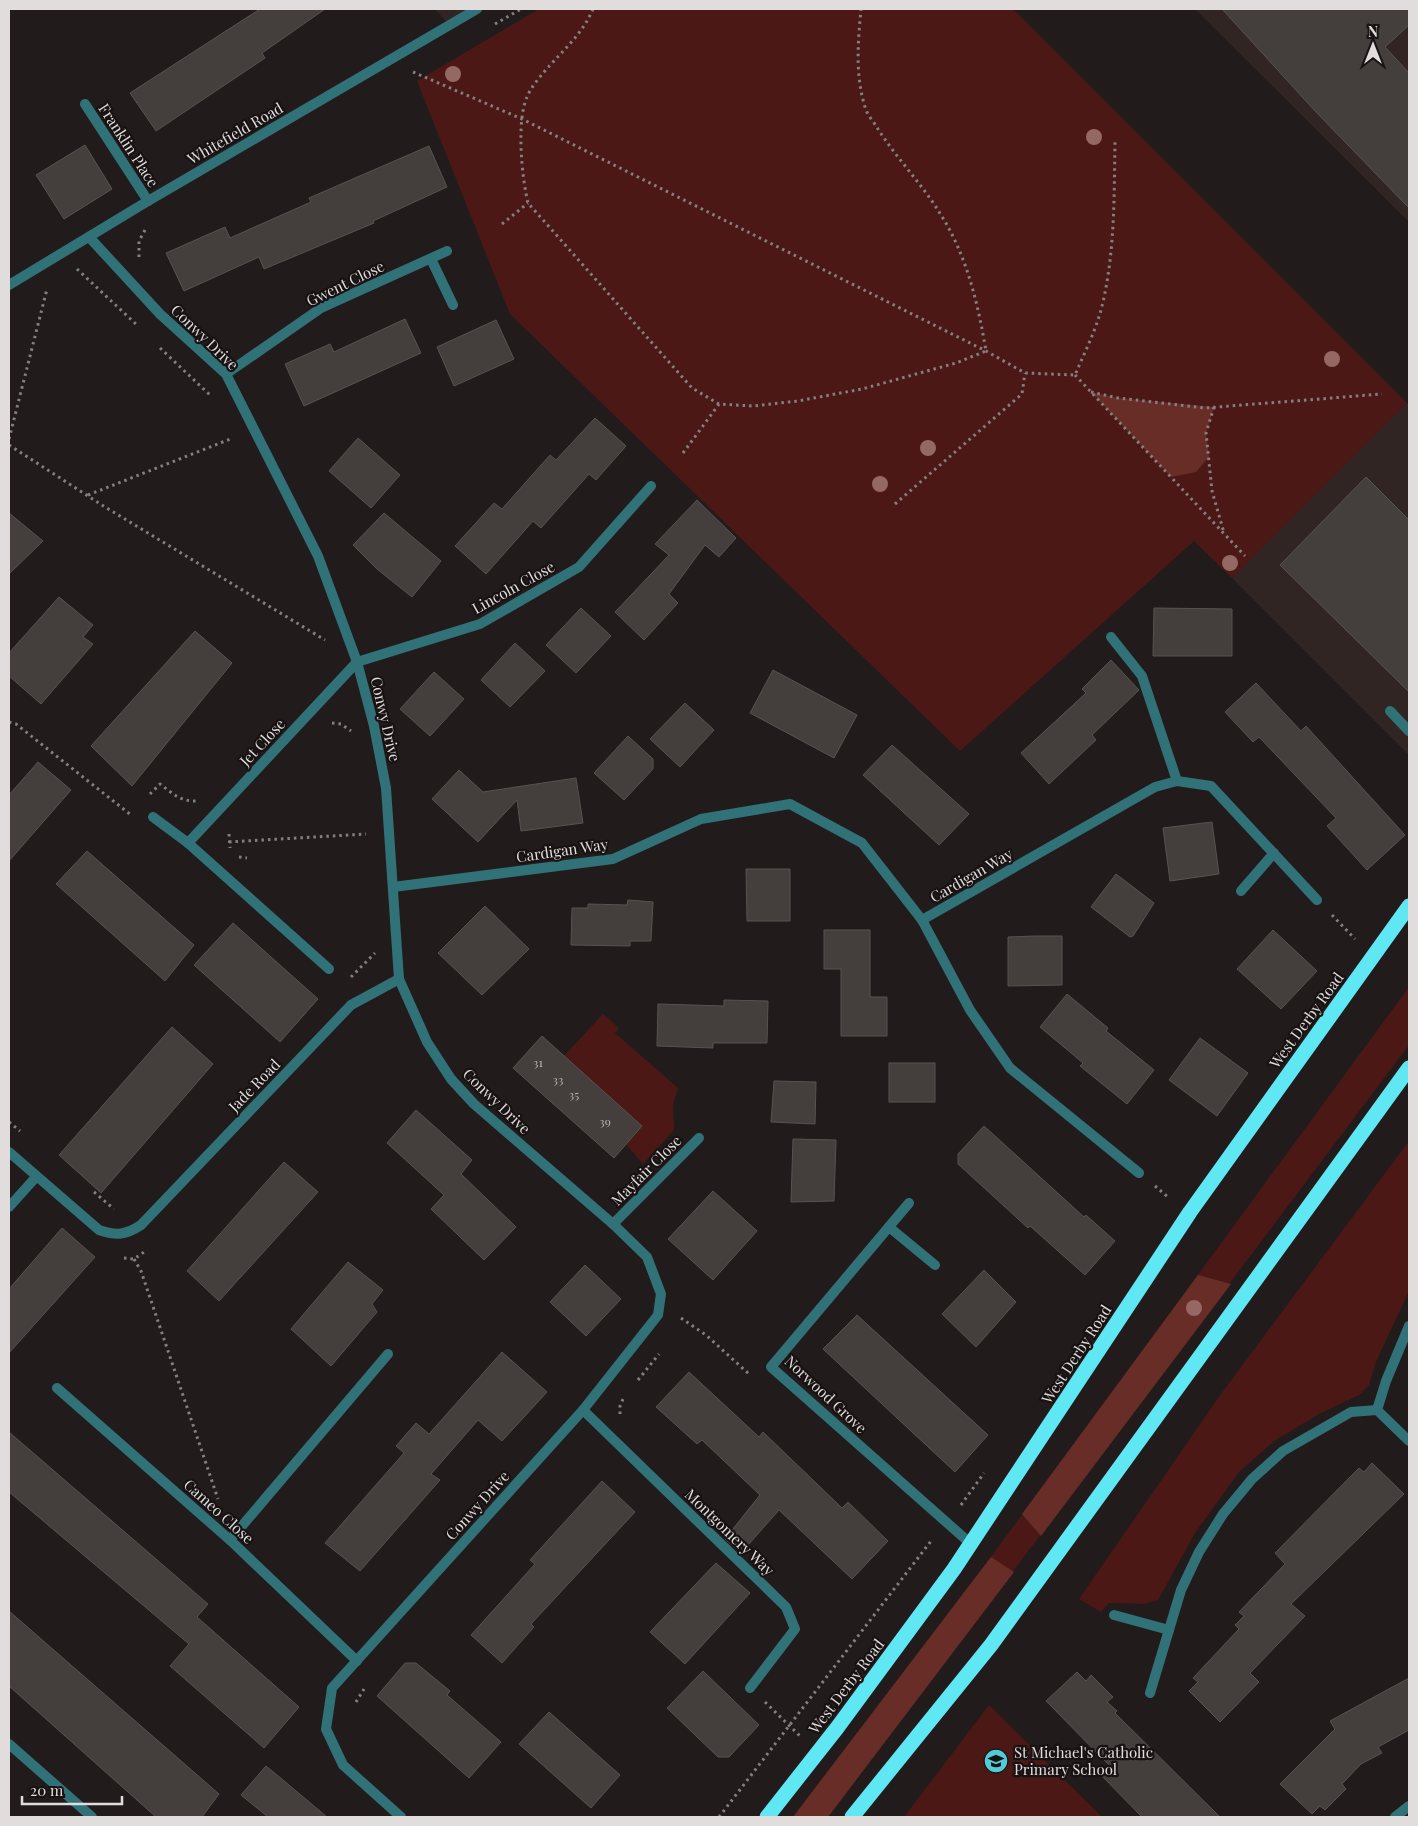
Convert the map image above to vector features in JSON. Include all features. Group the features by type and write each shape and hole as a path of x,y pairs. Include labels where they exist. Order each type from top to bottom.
{"highway":[{"name":"West Derby Road","path":"767,1817 817,1753 971,1544 1190,1212 1409,906"},
{"path":"852,1817 991,1645 1409,1068"}],"street":[{"name":"Whitefield Road","path":"9,285 473,10"},
{"name":"Franklin Place","path":"85,104 148,201"},
{"name":"Conwy Drive","path":"90,238 160,314 226,374 318,556 357,662 374,726 386,788 399,979 427,1042 451,1079 481,1110 613,1224 647,1257 661,1294 658,1315 583,1410 332,1688 326,1728 343,1765 401,1817"},
{"name":"Gwent Close","path":"226,374 321,308 447,250"},
{"path":"431,259 453,305"},
{"name":"Lincoln Close","path":"357,662 480,624 579,567 651,486"},
{"path":"1111,637 1142,676 1177,781"},
{"name":"Jet Close","path":"188,843 357,662"},
{"path":"1390,711 1409,731"},
{"name":"Cardigan Way","path":"393,887 613,859 701,819 790,804 862,843 922,920 1155,788 1177,781 1211,786 1317,900"},
{"path":"153,817 188,843 329,969"},
{"path":"1241,891 1274,853"},
{"path":"922,920 970,1010 1010,1068 1139,1173"},
{"name":"Jade Road","path":"36,1177 99,1230 113,1235 129,1233 141,1225 351,1005 399,979"},
{"name":"Mayfair Close","path":"613,1224 699,1138"},
{"path":"9,1152 36,1177 9,1207"},
{"name":"Norwood Grove","path":"909,1203 771,1367 971,1544"},
{"path":"889,1227 935,1265"},
{"path":"1377,1410 1386,1381 1409,1326"},
{"path":"230,1540 388,1354"},
{"name":"Cameo Close","path":"57,1388 230,1540 357,1660"},
{"name":"Montgomery Way","path":"583,1410 786,1607 795,1629 750,1688"},
{"path":"1150,1693 1181,1590 1199,1552 1223,1514 1252,1479 1283,1451 1350,1412 1377,1410 1409,1440"},
{"path":"1114,1615 1169,1630"},
{"path":"9,1744 92,1817"},
{"path":"1395,1817 1409,1806"}],"path":[{"path":"593,9 588,22 568,47 544,72 527,97 522,119 522,179 528,203 692,388 719,404 753,406 798,401 862,389 956,363 986,351"},
{"path":"861,9 858,39 859,77 865,108 885,140 941,215 960,250 978,304 986,351"},
{"path":"387,61 522,119 986,351 1025,373 1075,375 1245,556"},
{"path":"404,77 413,72"},
{"path":"1075,375 1100,312 1108,277 1113,224 1115,142"},
{"path":"502,224 528,203"},
{"path":"140,265 139,241 147,228"},
{"path":"70,273 77,268 142,330"},
{"path":"9,439 48,285 40,290"},
{"path":"156,344 213,399"},
{"path":"895,504 1022,394 1025,373"},
{"path":"1091,392 1118,398 1214,407 1382,394"},
{"path":"684,453 719,404"},
{"path":"1214,407 1206,433 1212,491 1224,534"},
{"path":"87,495 236,437 232,429"},
{"path":"9,445 87,495 326,641"},
{"path":"9,722 22,729 130,815 153,817"},
{"path":"325,725 341,724 356,738"},
{"path":"160,784 176,797 186,801 200,799"},
{"path":"366,824 368,843"},
{"path":"231,829 228,842 231,850"},
{"path":"228,842 367,834"},
{"path":"234,856 246,858"},
{"path":"1317,900 1372,958"},
{"path":"345,982 377,951"},
{"path":"9,1122 23,1134"},
{"path":"1139,1173 1190,1212"},
{"path":"89,1188 118,1212"},
{"path":"134,1258 144,1280 213,1483 230,1540"},
{"path":"680,1318 706,1336 752,1377"},
{"path":"719,1817 931,1541"},
{"path":"750,1688 817,1753"}],"shaded area":[{"path":"435,9 477,9 449,25"},
{"path":"539,9 1013,9 1407,403 1232,578 1194,541 960,751 510,314 417,81"},
{"path":"1195,9 1409,9 1409,222"},
{"path":"1091,392 1118,398 1214,407 1206,433 1209,457 1196,472 1171,477"},
{"path":"1407,403 1409,406 1409,755 1232,578"},
{"path":"1409,987 1409,1045 828,1817 793,1817 991,1557"},
{"path":"603,1014 619,1028 615,1033 678,1088 673,1104 674,1130 643,1164 626,1144 642,1126 564,1056"},
{"path":"1409,1141 1409,1291 1375,1364 1369,1385 1359,1395 1319,1414 1274,1441 1239,1472 1195,1533 1158,1600 1144,1604 1109,1603 1101,1612 1079,1599 1221,1394"},
{"path":"1198,1275 1231,1284 1041,1536 1022,1514"},
{"path":"991,1557 1014,1572 828,1817 793,1817"},
{"name":"St Michael's Catholic Primary School","path":"989,1705 1102,1817 904,1817"}],"building":[{"path":"260,9 325,9 262,53 265,58 156,131 130,93"},
{"path":"1222,9 1409,9 1409,25 1385,47 1409,73 1409,208 1316,112"},
{"path":"85,145 112,189 64,219 36,175"},
{"path":"429,146 447,187 373,221 374,223 264,269 259,257 184,291 166,253 225,227 230,238 311,202 309,198"},
{"path":"405,319 421,353 304,406 285,364 330,344 334,352"},
{"path":"496,320 514,359 454,386 437,347"},
{"path":"595,418 626,446 596,480 589,474 541,528 533,521 486,574 455,546 494,503 502,509 550,455 556,460"},
{"path":"358,438 400,475 371,508 329,471"},
{"path":"1366,477 1409,520 1409,692 1280,565"},
{"path":"697,500 736,538 719,557 705,545 669,594 678,603 644,640 615,612 669,555 655,544"},
{"path":"9,513 43,541 9,574"},
{"path":"384,513 441,561 412,597 377,569 353,545"},
{"path":"59,597 93,625 83,637 93,644 41,704 9,676 9,653"},
{"path":"581,608 611,636 576,673 546,645"},
{"path":"1154,608 1232,609 1232,656 1153,656"},
{"path":"195,631 232,663 132,786 91,746"},
{"path":"515,643 545,671 510,707 481,680"},
{"path":"1111,660 1139,690 1092,735 1096,740 1049,784 1021,753 1086,693 1082,689"},
{"path":"773,670 857,715 834,758 750,713"},
{"path":"434,672 464,699 430,736 400,709"},
{"path":"1256,683 1301,731 1306,726 1405,835 1367,870 1327,826 1336,818 1259,737 1253,742 1225,712"},
{"path":"685,703 714,730 680,767 650,739"},
{"path":"628,736 653,759 653,769 624,800 594,773"},
{"path":"892,745 969,814 939,845 863,775"},
{"path":"38,762 71,790 9,861 9,795"},
{"path":"459,770 483,792 576,778 583,823 521,831 517,800 478,842 432,799"},
{"path":"1212,822 1219,874 1170,881 1163,828"},
{"path":"87,851 194,945 165,981 56,884"},
{"path":"746,869 790,869 790,921 747,921"},
{"path":"1116,874 1154,903 1133,936 1130,937 1091,907"},
{"path":"628,900 653,902 651,941 630,941 630,946 571,945 572,908 588,908 588,904 627,905"},
{"path":"485,906 529,949 482,995 438,953"},
{"path":"233,923 318,999 280,1042 194,965"},
{"path":"824,930 870,930 870,997 887,997 887,1036 841,1036 841,969 824,969"},
{"path":"1273,930 1317,971 1281,1009 1237,969"},
{"path":"1062,936 1062,985 1008,986 1008,937"},
{"path":"1067,994 1108,1028 1106,1031 1154,1070 1127,1104 1080,1066 1083,1063 1040,1027"},
{"path":"724,1000 768,1001 767,1043 713,1043 713,1048 657,1046 658,1004 724,1006"},
{"path":"172,1027 213,1064 101,1193 59,1155"},
{"path":"542,1036 642,1126 614,1158 513,1068"},
{"path":"1200,1038 1248,1073 1217,1116 1169,1080"},
{"path":"889,1063 935,1063 935,1102 889,1102"},
{"path":"774,1081 816,1082 815,1124 771,1122"},
{"path":"416,1110 472,1160 461,1174 516,1227 484,1260 431,1209 444,1195 387,1143"},
{"path":"984,1126 1084,1217 1086,1215 1115,1241 1085,1275 1030,1226 1028,1228 958,1164 958,1154"},
{"path":"793,1139 836,1140 834,1201 791,1202"},
{"path":"284,1162 318,1192 219,1301 187,1271"},
{"path":"713,1191 757,1231 713,1280 668,1239"},
{"path":"62,1228 95,1257 9,1353 9,1289"},
{"path":"348,1262 383,1290 372,1304 377,1312 331,1366 291,1329"},
{"path":"585,1265 621,1299 586,1336 550,1302"},
{"path":"984,1270 1016,1302 976,1347 942,1314"},
{"path":"857,1315 988,1435 955,1472 823,1349"},
{"path":"502,1352 547,1392 502,1441 478,1420 431,1474 440,1480 360,1571 325,1543 404,1453 396,1446 416,1423 429,1434"},
{"path":"689,1372 759,1437 763,1432 842,1508 848,1502 888,1541 852,1579 779,1510 741,1553 725,1539 760,1495 702,1440 697,1444 656,1407"},
{"path":"9,1432 208,1604 197,1617 299,1707 264,1748 170,1666 189,1644 9,1492"},
{"path":"1372,1463 1404,1494 1291,1604 1305,1616 1250,1673 1259,1682 1220,1722 1189,1691 1198,1682 1193,1678 1239,1629 1235,1625 1244,1616 1239,1612 1285,1564 1275,1553 1359,1468 1364,1472"},
{"path":"602,1481 635,1512 531,1624 534,1627 502,1663 471,1635 535,1564 530,1560"},
{"path":"716,1563 750,1593 685,1664 650,1632"},
{"path":"9,1611 219,1794 202,1817 156,1817 9,1686"},
{"path":"405,1663 416,1663 450,1691 447,1695 501,1742 469,1778 377,1696"},
{"path":"703,1671 759,1725 729,1757 718,1757 667,1708"},
{"path":"1077,1672 1086,1681 1091,1675 1113,1697 1107,1702 1117,1711 1115,1713 1220,1817 1142,1817 1102,1776 1111,1767 1046,1701"},
{"path":"1409,1678 1409,1730 1378,1747 1382,1753 1361,1764 1342,1784 1346,1789 1325,1810 1320,1806 1312,1814 1280,1784 1335,1729 1330,1721"},
{"path":"549,1712 620,1775 591,1808 519,1744"},
{"path":"266,1766 327,1817 268,1817 241,1795"}],"place":[{"name":"St Michael's Catholic Primary School","path":"996,1761"}]}
